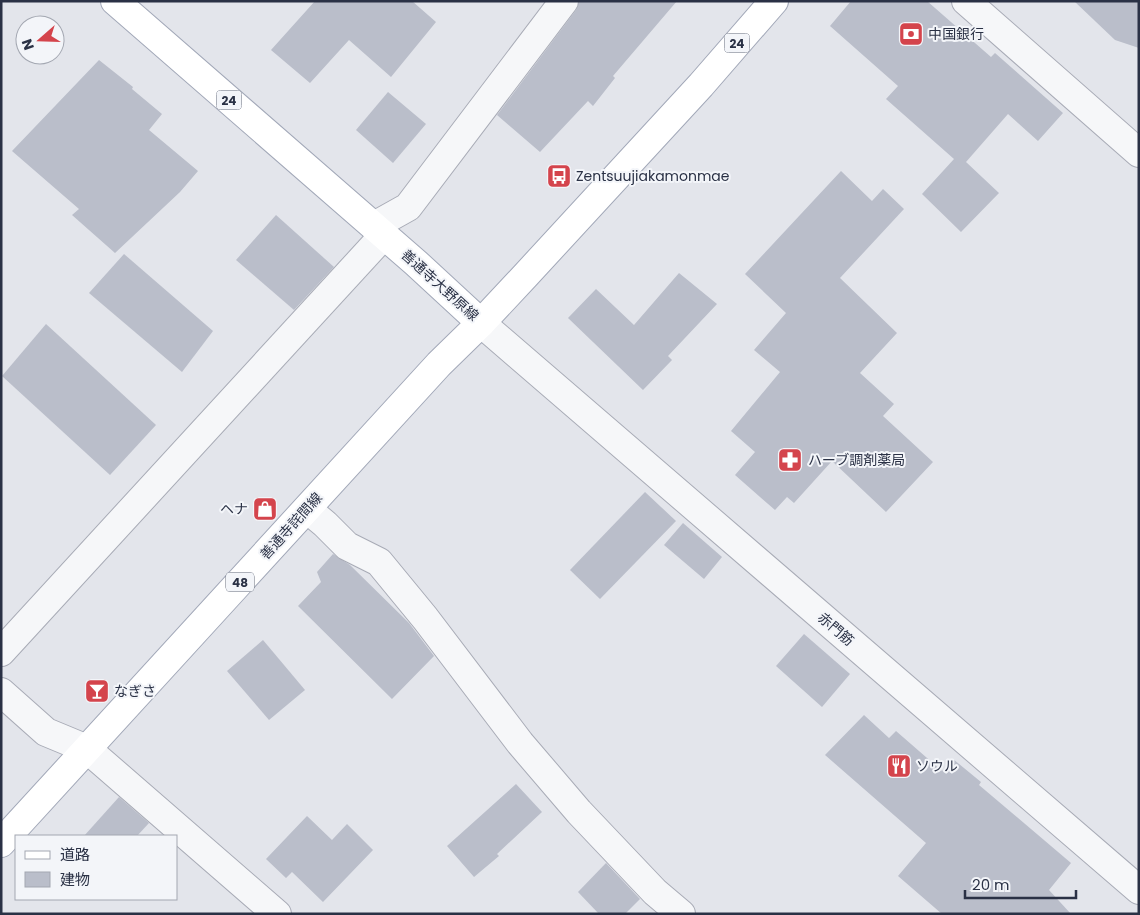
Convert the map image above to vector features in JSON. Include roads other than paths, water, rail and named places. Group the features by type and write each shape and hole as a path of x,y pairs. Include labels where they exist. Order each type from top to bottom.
{"main road":[{"name":"善通寺大野原線","path":"115,1 379,230 481,323 701,85 774,1"},
{"name":"善通寺詫間線","path":"1,843 440,364 481,323"}],"street":[{"path":"1,652 379,230 408,207 564,1"},
{"path":"966,1 1139,154"},
{"name":"赤門筋","path":"481,323 1139,890"},
{"path":"307,509 347,546 379,562 425,618 520,743 579,812 655,892 681,914"},
{"path":"1,692 46,732 86,749 277,914"}],"place":[{"name":"中国銀行","path":"911,34"},
{"name":"Zentsuujiakamonmae","path":"559,176"},
{"name":"ハーブ調剤薬局","path":"790,460"},
{"name":"ヘナ","path":"265,509"},
{"name":"なぎさ","path":"97,691"},
{"name":"ソウル","path":"899,766"}]}
